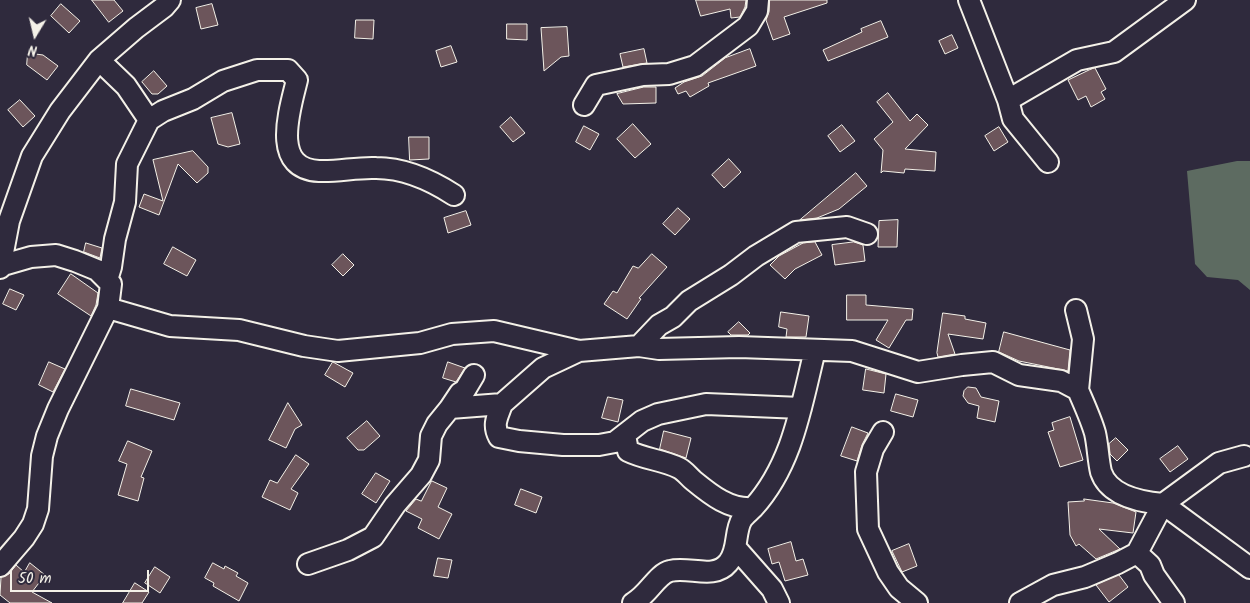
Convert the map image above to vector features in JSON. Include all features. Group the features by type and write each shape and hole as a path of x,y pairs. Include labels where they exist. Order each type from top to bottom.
{"street":[{"path":"0,566 24,538 33,524 38,509 42,456 47,436 58,409 108,308 111,284 97,270 56,255 31,257 0,267 2,243 32,156 60,111 99,60 170,0"},
{"path":"584,105 596,85 643,75 669,74 695,66 748,26 757,11 758,0"},
{"path":"969,0 1008,100 1013,119 1048,162"},
{"path":"1008,100 1077,60 1114,52 1185,0"},
{"path":"99,60 126,86 149,120"},
{"path":"107,280 125,202 127,164 149,120 163,111 193,99 223,81 256,70 288,70 297,80 286,132 288,147 295,162 302,167 317,171 376,168 396,170 435,183 454,195"},
{"path":"638,346 659,324 673,317 689,301 731,275 756,256 796,232 847,227 867,234"},
{"path":"108,308 170,326 239,330 304,346 338,352 420,343 452,334 494,331 580,351 638,346 659,349 739,347 852,351 918,372 993,362 1018,375 1061,381 1078,390"},
{"path":"1076,310 1083,339 1078,390 1095,434 1101,471 1105,479 1117,492 1146,502 1163,504 1250,568"},
{"path":"633,603 643,597 660,576 670,571 721,570 730,562 741,520 772,485 793,440 815,350"},
{"path":"580,351 543,368 502,404 495,429 499,436 508,439 563,445 599,445 615,442 642,421 658,414 706,404 801,408"},
{"path":"308,564 348,550 373,537 395,505 421,475 429,460 432,436 437,424 460,392 465,390 474,375"},
{"path":"450,408 502,404"},
{"path":"884,432 873,449 866,472 868,529 888,572 899,588 918,603"},
{"path":"625,435 628,451 640,457 681,469 732,506 753,508"},
{"path":"1020,603 1053,585 1085,577 1137,553 1163,504 1219,463 1244,456"},
{"path":"735,548 772,589 779,603"},
{"path":"1137,553 1150,565 1154,575 1174,603"}],"green space":[{"path":"1237,161 1250,161 1250,290 1238,280 1207,277 1195,264 1187,171"}],"building":[{"path":"92,0 114,0 123,11 109,22"},
{"path":"696,0 746,0 740,17 731,18 730,9 701,16"},
{"path":"770,0 827,0 827,3 784,17 790,34 773,40 766,20"},
{"path":"61,4 80,21 69,33 51,16"},
{"path":"212,4 218,25 201,29 196,8"},
{"path":"356,20 374,20 373,39 355,38"},
{"path":"881,21 888,37 828,61 823,50 862,32 861,29"},
{"path":"507,24 527,24 527,40 507,39"},
{"path":"567,27 569,56 561,57 544,71 541,28"},
{"path":"952,35 958,48 945,54 939,41"},
{"path":"451,46 457,62 441,67 436,51"},
{"path":"644,49 647,63 623,67 620,54"},
{"path":"750,49 756,66 708,83 709,86 690,97 686,91 678,94 675,88 684,82 702,76 725,58"},
{"path":"28,53 43,55 58,66 47,80 27,65"},
{"path":"1095,68 1106,89 1101,92 1105,99 1091,107 1086,96 1078,100 1068,80"},
{"path":"154,71 167,86 158,94 152,94 142,82"},
{"path":"644,87 656,87 656,103 623,104 617,94"},
{"path":"888,93 910,121 917,114 928,125 905,149 936,152 935,171 905,169 904,173 883,171 881,173 883,150 874,139 893,122 877,102"},
{"path":"20,100 35,116 23,127 8,110"},
{"path":"232,113 240,144 228,147 218,144 211,118"},
{"path":"511,117 525,133 513,142 500,127"},
{"path":"633,124 651,144 635,158 617,139"},
{"path":"842,125 855,141 840,152 828,136"},
{"path":"584,126 599,134 590,150 576,142"},
{"path":"999,127 1008,142 994,151 985,136"},
{"path":"409,137 429,137 429,159 410,160"},
{"path":"193,151 208,167 208,173 197,183 178,164 159,215 139,207 144,194 163,201 153,160"},
{"path":"729,159 741,172 724,188 712,175"},
{"path":"856,173 867,186 839,209 817,218 800,220"},
{"path":"678,208 690,219 675,235 663,224"},
{"path":"466,211 471,225 448,233 444,218"},
{"path":"898,220 897,247 878,247 879,221"},
{"path":"815,242 822,255 795,269 785,279 770,265 779,256 803,243"},
{"path":"854,242 863,245 865,261 835,265 832,245"},
{"path":"86,243 102,248 100,258 84,252"},
{"path":"173,247 196,260 187,276 164,264"},
{"path":"343,254 354,265 343,276 332,265"},
{"path":"652,254 667,267 639,298 641,299 627,319 604,304 613,291 617,293 633,266 638,268"},
{"path":"71,274 98,293 96,305 91,316 58,294"},
{"path":"10,289 24,295 16,310 3,304"},
{"path":"847,295 866,295 866,305 913,309 912,320 906,320 889,348 876,340 888,320 847,320"},
{"path":"781,312 809,316 806,337 786,337 787,329 779,327"},
{"path":"943,313 965,316 965,319 986,323 983,339 948,334 955,354 938,357"},
{"path":"739,322 750,333 748,335 731,335 728,332"},
{"path":"1004,332 1070,350 1068,371 1019,361 999,352"},
{"path":"49,362 65,369 53,392 39,385"},
{"path":"333,362 353,373 345,387 325,375"},
{"path":"448,362 465,368 456,382 443,378"},
{"path":"866,369 886,374 884,393 863,390"},
{"path":"968,387 976,388 981,397 999,401 995,422 977,418 979,406 968,403 963,396 964,391"},
{"path":"131,389 180,403 174,420 126,406"},
{"path":"896,394 918,400 913,417 891,411"},
{"path":"608,397 623,400 618,422 602,418"},
{"path":"288,403 302,425 295,429 286,448 269,440"},
{"path":"1070,417 1083,460 1060,467 1048,432 1054,430 1052,423"},
{"path":"367,421 380,436 364,450 358,450 347,438"},
{"path":"852,427 868,433 857,461 841,456"},
{"path":"664,431 691,438 686,458 660,449"},
{"path":"1116,438 1128,450 1117,461 1110,454 1109,444"},
{"path":"128,441 152,451 141,477 144,478 138,501 118,495 127,464 119,461"},
{"path":"1178,446 1188,459 1170,472 1160,459"},
{"path":"296,455 309,464 291,489 298,493 290,510 262,497 270,480 277,483"},
{"path":"376,473 390,481 376,503 362,494"},
{"path":"432,481 447,488 438,507 452,514 439,539 418,528 422,519 406,511 416,499 421,501"},
{"path":"521,489 542,497 536,513 515,505"},
{"path":"1084,499 1113,503 1136,512 1133,533 1099,529 1120,549 1096,559 1079,544 1076,546 1070,535 1068,502 1084,501"},
{"path":"791,542 796,561 803,559 808,575 785,581 779,562 772,564 768,549"},
{"path":"909,544 917,566 902,572 892,551"},
{"path":"438,558 452,560 448,578 434,576"},
{"path":"30,563 45,575 32,592 52,603 10,603 0,595 1,577 9,574 16,565 24,572"},
{"path":"213,563 224,569 225,566 238,573 236,576 248,583 239,601 213,586 214,583 205,578"},
{"path":"155,567 170,577 160,593 145,583"},
{"path":"1119,575 1128,587 1109,602 1096,585"},
{"path":"135,583 149,592 142,603 123,603"}]}
